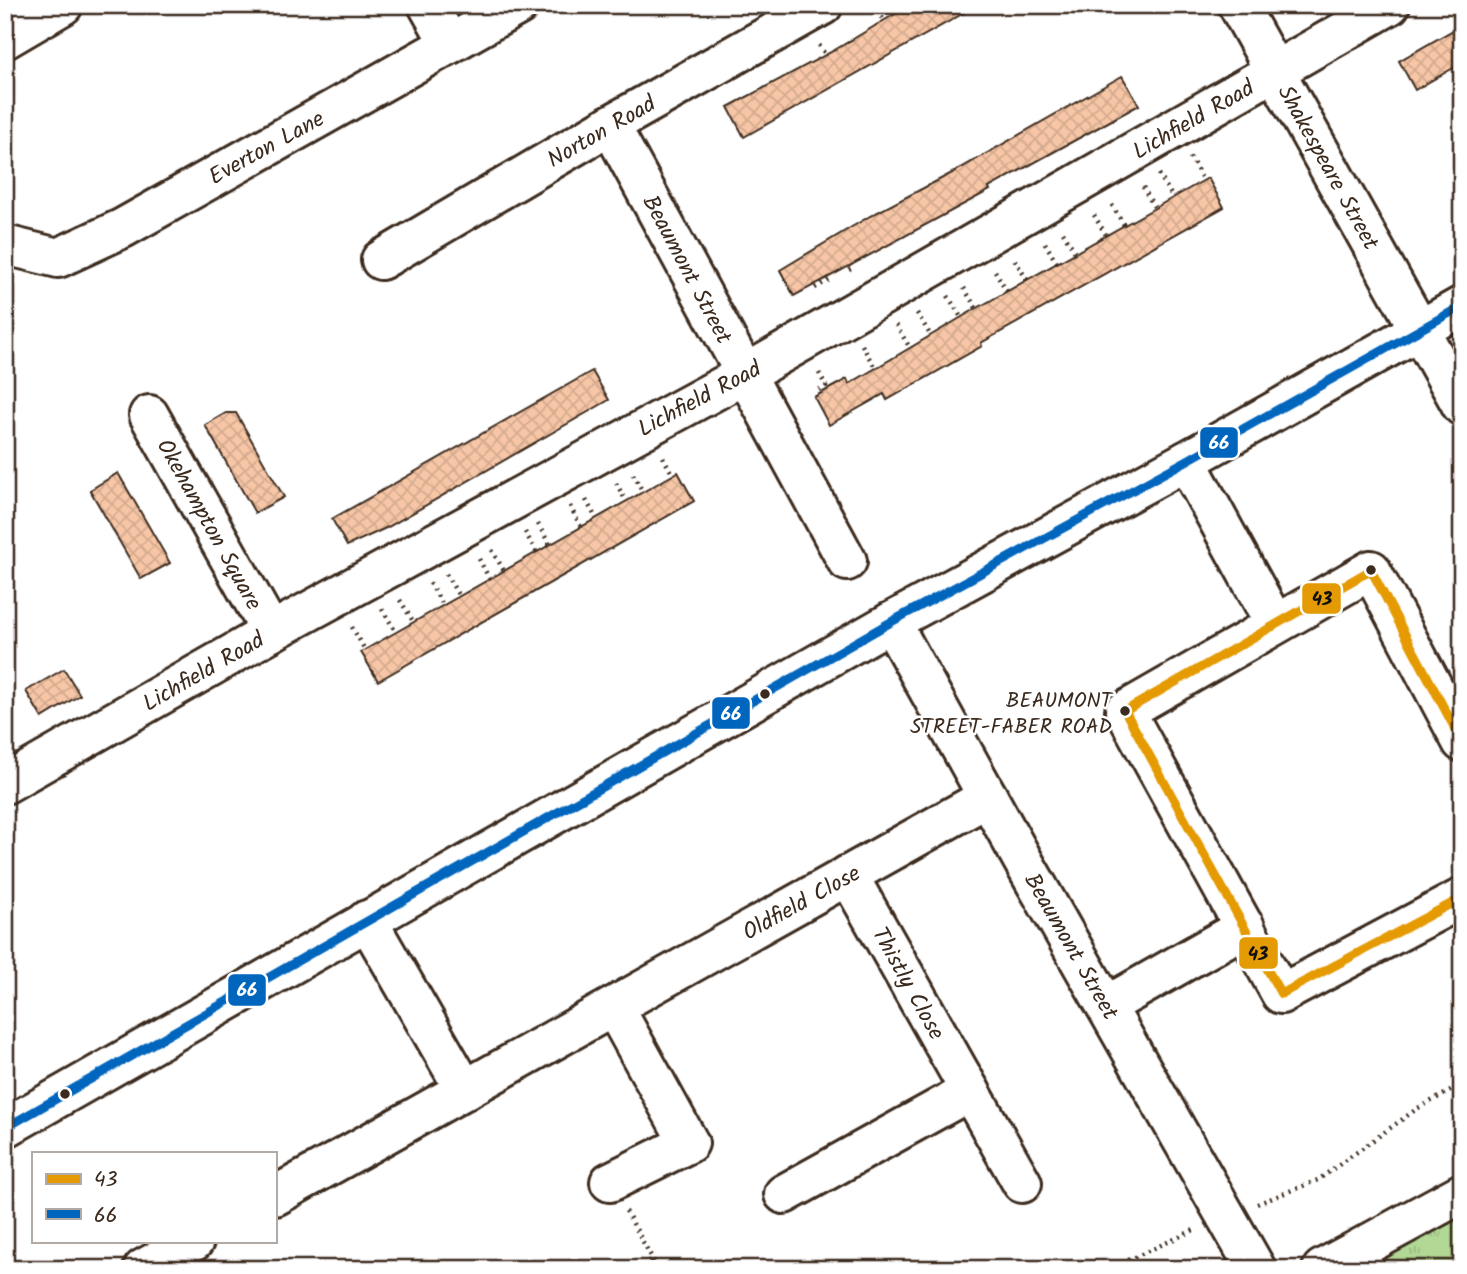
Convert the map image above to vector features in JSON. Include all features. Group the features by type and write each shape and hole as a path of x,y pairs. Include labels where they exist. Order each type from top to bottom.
{"street":[{"path":"5,39 63,5"},
{"path":"428,5 450,44"},
{"name":"Everton Lane","path":"5,245 58,258 122,228 519,5"},
{"name":"Norton Road","path":"381,260 610,125 823,5"},
{"name":"Shakespeare Street","path":"1238,5 1462,406"},
{"name":"Lichfield Road","path":"5,784 271,632 744,374 1390,5"},
{"name":"Beaumont Street","path":"610,125 847,561"},
{"path":"5,1128 891,622 1462,306"},
{"name":"Okehampton Square","path":"149,415 271,632"},
{"path":"1186,461 1275,624"},
{"path":"1462,742 1371,570 1125,711 1282,994 1462,898"},
{"name":"Beaumont Street","path":"891,622 1256,1269"},
{"name":"Oldfield Close","path":"276,1195 988,797"},
{"name":"Thistly Close","path":"848,875 1022,1183"},
{"path":"367,920 465,1090"},
{"path":"1106,1006 1245,927"},
{"path":"610,1182 689,1143 614,1007"},
{"path":"785,1194 970,1091"},
{"path":"1322,1269 1462,1193"},
{"path":"143,1269 192,1242"}],"path":[{"path":"874,5 884,20"},
{"path":"815,288 831,279 830,276"},
{"path":"818,373 826,386 817,391 819,395"},
{"path":"1109,1269 1225,1216 1318,1180 1418,1108 1462,1085"},
{"path":"610,1182 658,1269"},
{"path":"637,1269 653,1259"}],"green space":[{"path":"1462,1204 1462,1269 1326,1269"}],"building":[{"path":"910,5 978,5 744,137 728,107 833,51"},
{"path":"1462,25 1462,63 1415,90 1399,61"},
{"path":"1122,76 1139,105 989,188 990,190 794,296 780,270 870,216 954,172"},
{"path":"1208,178 1224,207 981,343 982,346 887,400 884,394 829,425 814,397 847,379 849,384"},
{"path":"592,371 609,400 388,527 347,546 332,519"},
{"path":"226,413 236,413 284,497 255,513 205,425"},
{"path":"678,472 694,501 378,681 361,652"},
{"path":"118,473 170,563 141,579 90,490"},
{"path":"64,669 80,695 42,718 26,691"}],"transit line":[{"name":"66","path":"5,1128 891,622 1462,306"},
{"name":"43","path":"1462,742 1371,570 1125,711 1281,994 1462,898"}],"place":[{"name":"BEAUMONT STREET-FABER ROAD","path":"1125,711"}]}
